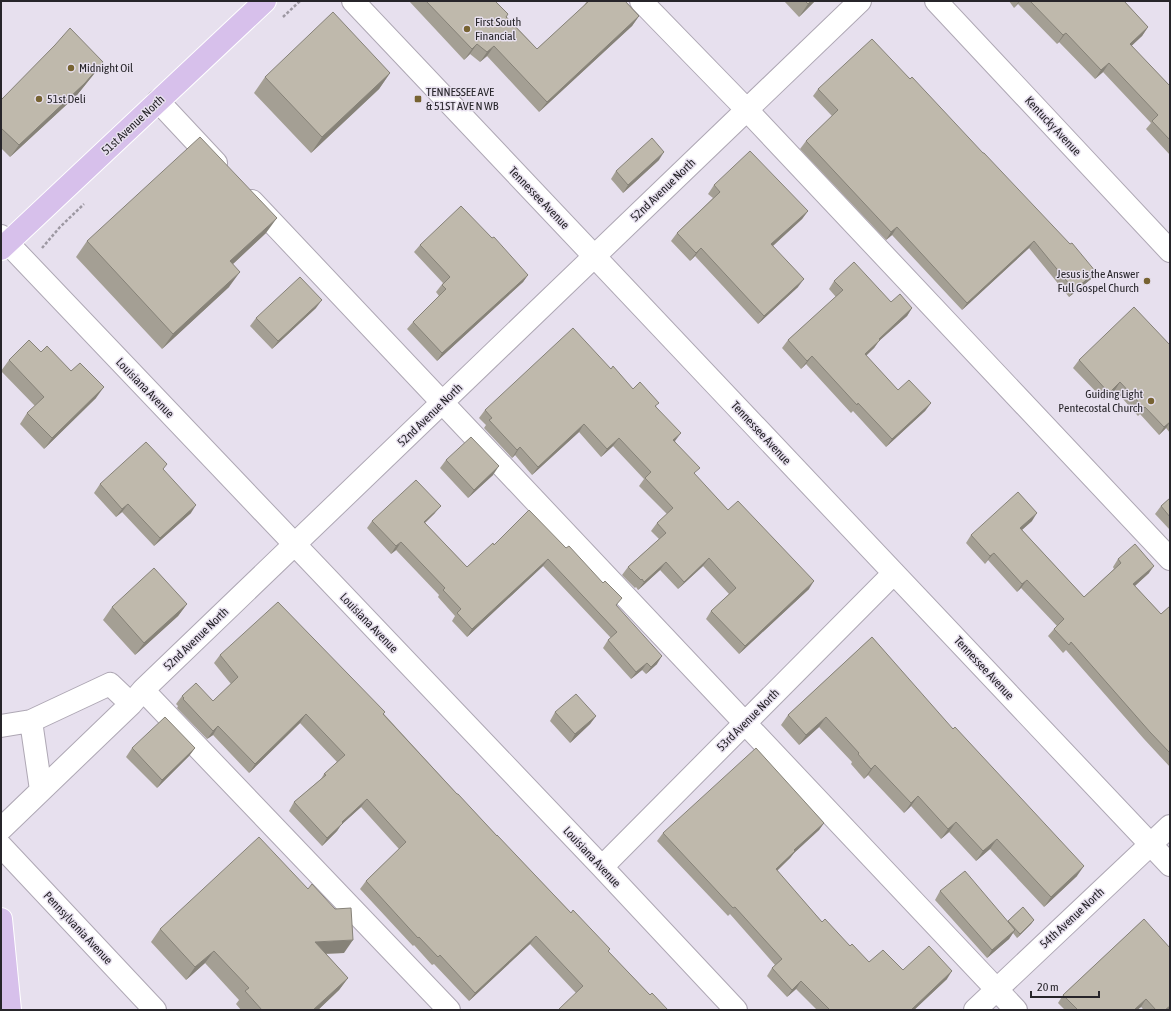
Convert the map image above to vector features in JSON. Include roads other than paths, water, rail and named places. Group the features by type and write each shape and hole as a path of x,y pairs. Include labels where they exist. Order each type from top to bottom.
{"main road":[{"name":"51st Avenue North","path":"3,243 265,1"},
{"path":"1,919 10,1010"}],"street":[{"name":"Tennessee Avenue","path":"353,1 1170,865"},
{"path":"641,1 747,110 1170,559"},
{"name":"52nd Avenue North","path":"1,829 442,402 595,257 860,1"},
{"name":"Kentucky Avenue","path":"936,1 1170,251"},
{"path":"158,101 1016,1010"},
{"name":"Louisiana Avenue","path":"3,243 27,264 602,867 736,1010"},
{"name":"53rd Avenue North","path":"602,867 894,573"},
{"path":"1,726 31,721 110,684 137,697 449,1010"},
{"path":"31,721 41,790"},
{"name":"54th Avenue North","path":"975,1010 1170,826"},
{"name":"Pennsylvania Avenue","path":"1,846 155,1010"}],"place":[{"name":"First South Financial","path":"467,29"},
{"name":"Midnight Oil","path":"71,68"},
{"name":"51st Deli","path":"39,99"},
{"name":"TENNESSEE AVE & 51ST AVE N WB","path":"418,99"},
{"name":"Jesus is the Answer Full Gospel Church","path":"1147,281"},
{"name":"Guiding Light Pentecostal Church","path":"1151,401"}]}
